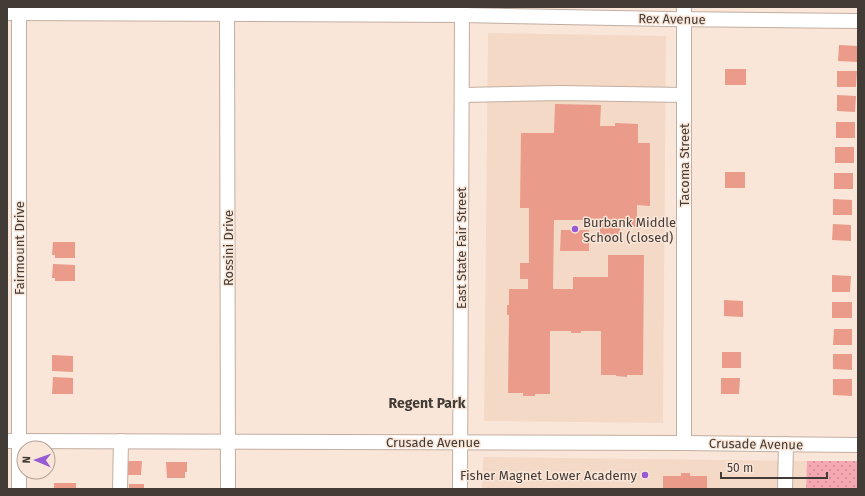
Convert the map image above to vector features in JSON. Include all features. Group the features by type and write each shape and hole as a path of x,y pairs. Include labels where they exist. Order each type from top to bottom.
{"street":[{"name":"Rex Avenue","path":"15,11 227,10 684,13 858,21"},
{"name":"Rossini Drive","path":"227,10 228,489"},
{"name":"Fairmount Drive","path":"15,11 13,441 19,489"},
{"name":"East State Fair Street","path":"460,489 462,11"},
{"name":"Tacoma Street","path":"684,13 684,443"},
{"path":"462,95 560,93 684,95"},
{"name":"Crusade Avenue","path":"13,441 858,445"},
{"path":"120,441 120,489"},
{"path":"785,489 786,444"}],"shaded area":[{"name":"Burbank Middle School (closed)","path":"488,33 666,36 663,423 484,421"},
{"name":"Fisher Magnet Lower Academy","path":"483,457 807,461 806,489 482,489"},
{"path":"807,461 858,461 858,489 806,489"}],"building":[{"path":"839,45 858,46 858,62 838,61"},
{"path":"725,69 746,69 746,85 725,85"},
{"path":"837,71 857,71 856,87 837,87"},
{"path":"837,95 856,96 855,112 837,111"},
{"path":"555,104 601,105 600,126 615,126 615,123 638,124 638,143 650,143 650,206 637,205 637,227 620,227 620,242 600,242 600,220 554,220 553,289 573,289 573,277 608,277 608,255 644,255 643,375 627,375 627,377 601,375 601,331 581,331 581,333 571,333 571,331 550,331 550,394 523,396 523,393 508,393 509,315 507,315 507,305 509,305 509,289 528,289 528,279 520,279 520,263 529,263 529,208 520,208 521,133 554,133"},
{"path":"836,122 855,122 855,138 836,138"},
{"path":"835,147 854,147 854,163 835,163"},
{"path":"725,172 745,172 745,188 725,188"},
{"path":"834,173 853,173 853,189 834,189"},
{"path":"833,199 852,200 852,215 833,215"},
{"path":"833,224 851,225 851,241 832,240"},
{"path":"561,230 589,230 589,251 560,251"},
{"path":"53,242 75,242 75,258 55,258 55,255 52,255"},
{"path":"53,264 75,265 75,281 55,281 55,278 52,278"},
{"path":"832,275 851,276 850,292 832,292"},
{"path":"724,300 743,301 743,317 724,316"},
{"path":"832,302 852,302 852,318 832,318"},
{"path":"834,329 852,329 852,345 833,345"},
{"path":"722,352 741,352 741,368 722,368"},
{"path":"833,354 852,354 852,370 833,369"},
{"path":"52,355 73,356 73,372 52,371"},
{"path":"53,377 73,378 73,394 52,394"},
{"path":"721,378 740,378 739,394 721,394"},
{"path":"833,379 852,379 852,396 833,395"},
{"path":"127,461 142,461 141,475 127,475"},
{"path":"166,462 187,462 187,472 185,472 185,478 167,478"},
{"path":"681,473 690,473 690,476 707,476 707,489 663,489 663,476 681,476"},
{"path":"54,483 76,483 76,489 54,489"},
{"path":"129,484 144,484 144,489 129,489"}],"place":[{"name":"Burbank Middle School (closed)","path":"575,229"},
{"name":"Fisher Magnet Lower Academy","path":"645,475"}],"district":[{"name":"Regent Park","path":"427,403"}]}
